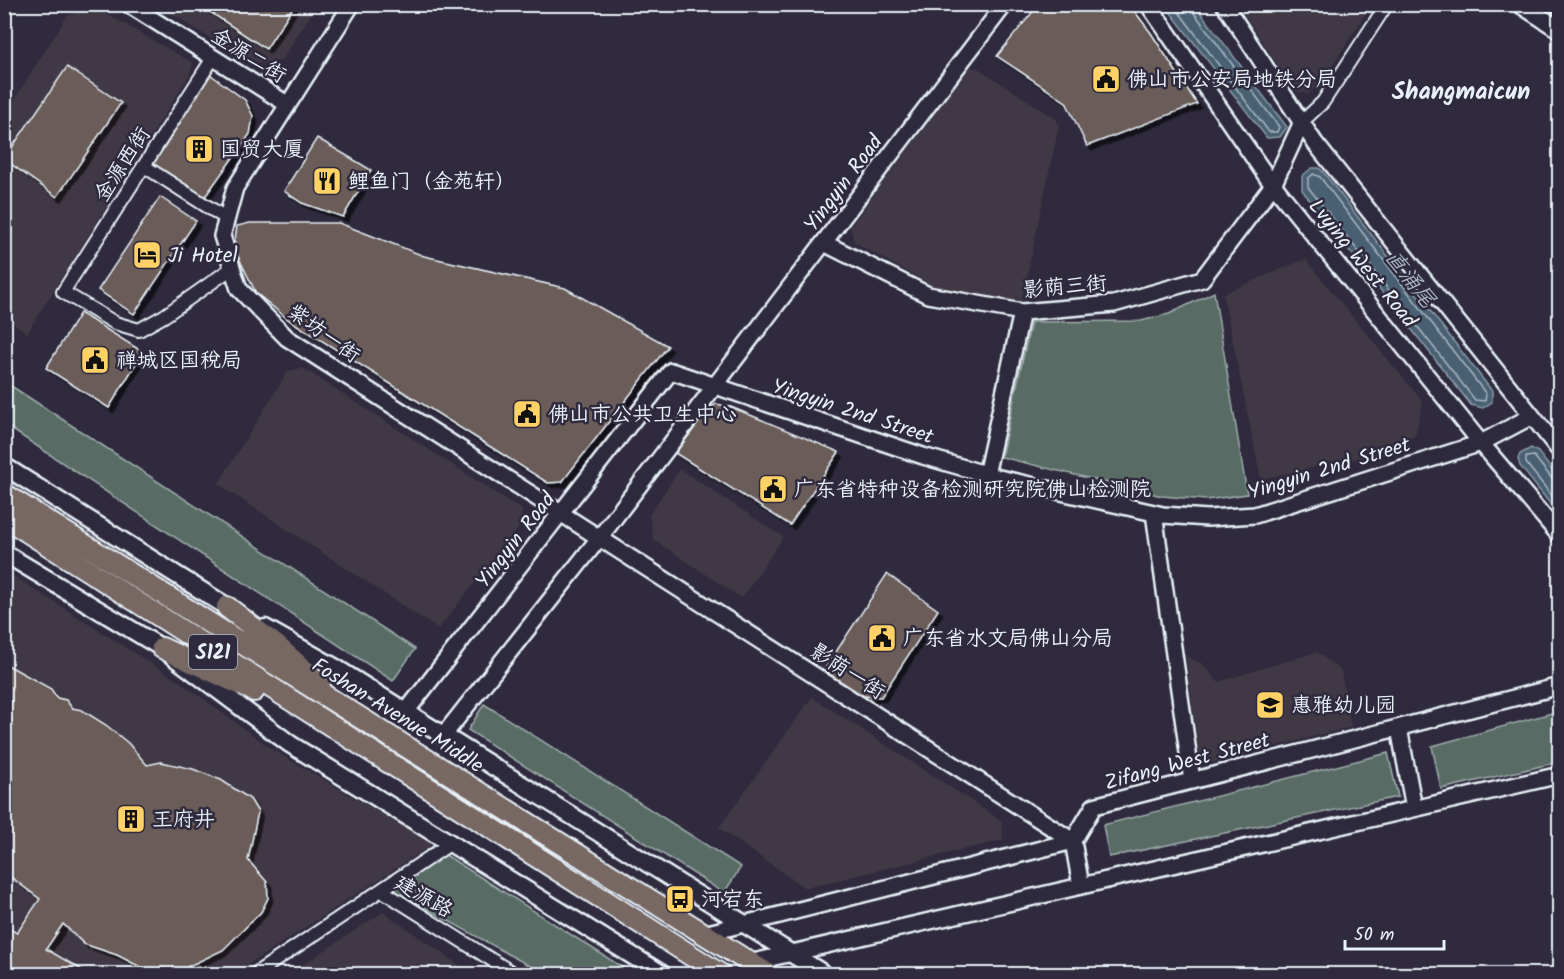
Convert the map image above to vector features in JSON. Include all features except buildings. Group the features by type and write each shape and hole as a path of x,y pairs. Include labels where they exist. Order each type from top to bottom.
{"highway":[{"name":"Foshan Avenue Middle","path":"4,494 768,975"},
{"name":"S121","path":"4,517 720,975"},
{"path":"227,607 278,646 355,717"},
{"path":"162,648 341,734"}],"main road":[{"path":"1520,4 1560,30"},
{"name":"Foshan Avenue Middle","path":"4,466 227,607 336,668 825,975"},
{"path":"4,553 162,648 290,744 662,975"}],"street":[{"name":"金源二街","path":"128,4 287,104"},
{"name":"紫坊一街","path":"352,4 235,188 222,236 239,289 287,338 600,537"},
{"name":"Yingyin Road","path":"443,736 600,537 1005,4"},
{"name":"Lvying West Road","path":"1148,4 1274,185 1481,443 1560,537"},
{"name":"Lvying West Road","path":"1224,4 1302,122 1560,451"},
{"path":"1302,122 1323,102 1387,4"},
{"name":"金源西街","path":"213,58 63,292 115,323 139,330 164,316 232,268"},
{"name":"影荫三街","path":"824,243 928,295 1022,312 1114,303 1202,279 1274,185 1302,122"},
{"path":"144,166 227,219"},
{"path":"986,474 1022,312"},
{"name":"Yingyin Road","path":"405,713 563,513 671,371 715,387"},
{"name":"Yingyin 2nd Street","path":"715,387 986,474 1154,513 1208,518 1255,515 1481,443 1532,416"},
{"path":"1154,513 1192,781"},
{"name":"影荫一街","path":"600,537 1073,841"},
{"name":"Zifang West Street","path":"1073,841 1095,806 1560,686"},
{"path":"1400,728 1414,808"},
{"path":"749,963 1560,775"},
{"path":"704,934 1073,841 1081,886"},
{"path":"381,890 451,843"},
{"name":"建源路","path":"255,975 381,890 514,975"}],"shaded area":[{"path":"158,5 317,5 281,61 262,64 248,62"},
{"path":"1238,5 1371,5 1322,82 1308,94 1295,91"},
{"path":"96,8 193,63 190,74 27,333 5,317 4,116 67,16"},
{"path":"969,67 978,68 1056,119 1059,125 1021,304 941,290 854,242 850,227"},
{"path":"1305,259 1423,402 1415,435 1391,451 1261,479 1223,294"},
{"path":"303,368 522,510 521,525 438,629 218,484 288,371"},
{"path":"680,469 783,537 742,598 654,540 649,515"},
{"path":"4,570 183,684 273,750 433,844 234,974 5,974"},
{"name":"惠雅幼儿园","path":"1317,652 1341,671 1351,727 1203,765 1199,754 1186,656 1203,664 1218,682"},
{"path":"812,697 1002,821 1003,840 805,888 719,828"},
{"path":"383,912 472,974 289,974"}],"green space":[{"path":"1214,292 1247,494 1206,500 1162,496 1001,457 1031,322 1141,321 1169,314"},
{"path":"5,382 415,649 393,681 5,425"},
{"path":"484,704 741,867 724,893 468,730"},
{"path":"1559,711 1559,762 1441,789 1432,746"},
{"path":"1388,753 1398,797 1109,857 1103,825"},
{"path":"444,854 633,974 544,974 393,890"}],"water":[{"path":"1165,5 1195,5 1287,127 1280,137 1267,138"},
{"path":"1312,168 1319,168 1324,173 1492,391 1492,402 1483,408 1471,405 1302,190 1302,176"},
{"path":"1531,448 1538,452 1559,479 1559,515 1520,466 1518,459 1520,454"}],"place":[{"name":"佛山市公安局地铁分局","path":"1106,79"},
{"name":"国贸大厦","path":"199,149"},
{"name":"鲤鱼门（金苑轩）","path":"327,181"},
{"name":"Ji Hotel","path":"147,255"},
{"name":"禅城区国税局","path":"95,360"},
{"name":"佛山市公共卫生中心","path":"527,414"},
{"name":"广东省特种设备检测研究院佛山检测院","path":"773,489"},
{"name":"广东省水文局佛山分局","path":"882,638"},
{"name":"惠雅幼儿园","path":"1270,705"},
{"name":"王府井","path":"131,819"},
{"name":"河宕东","path":"680,899"}],"district":[{"name":"Shangmaicun","path":"1461,91"}],"water label":[{"name":"直涌尾","path":"1411,278"}]}
